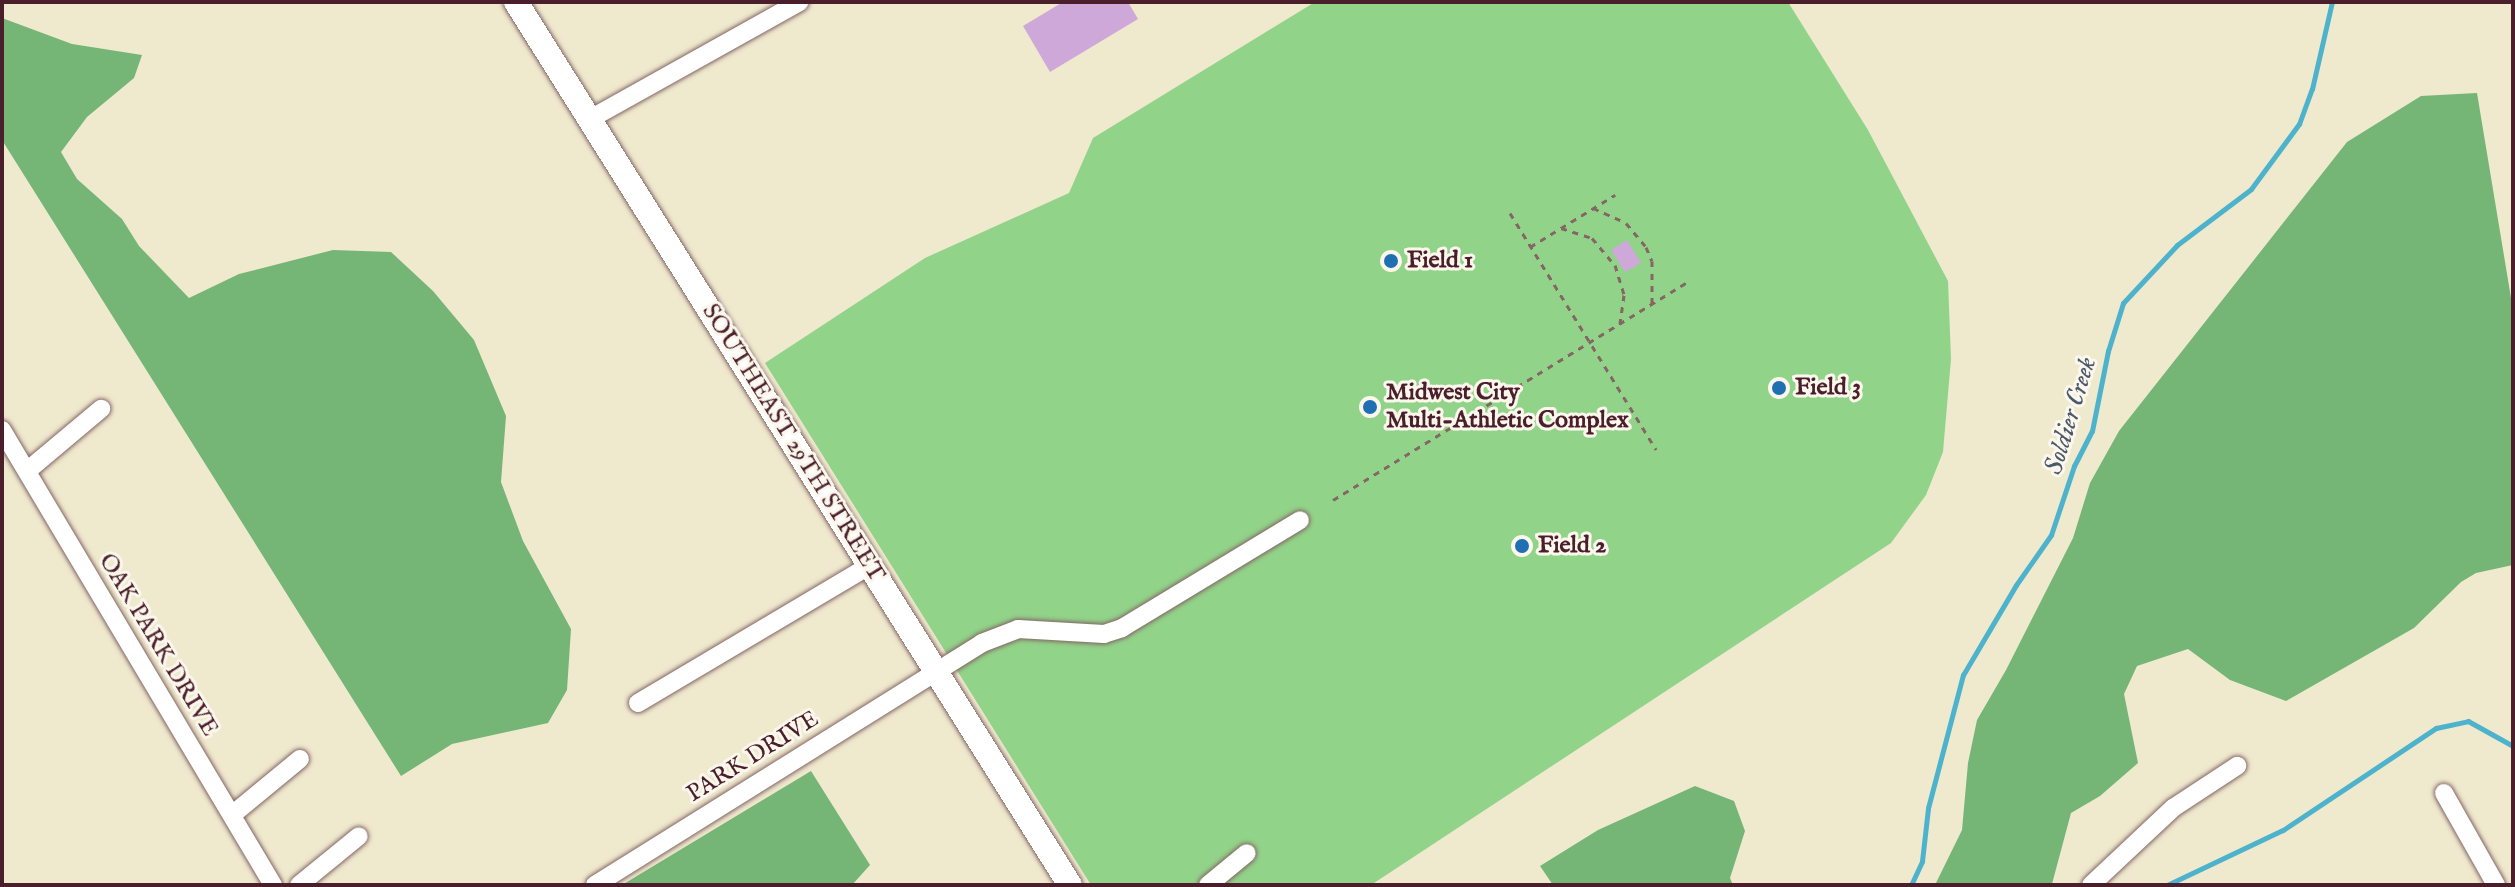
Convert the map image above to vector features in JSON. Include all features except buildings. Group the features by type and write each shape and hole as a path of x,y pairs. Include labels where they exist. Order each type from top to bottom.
{"main road":[{"name":"SOUTHEAST 29TH STREET","path":"516,2 1070,885"}],"street":[{"path":"590,119 799,2"},
{"path":"27,471 101,409"},
{"name":"OAK PARK DRIVE","path":"2,430 273,885"},
{"name":"PARK DRIVE","path":"595,885 982,643 1018,629 1104,634 1122,628 1300,520"},
{"path":"638,703 870,565"},
{"path":"232,815 300,759"},
{"path":"2091,885 2173,808 2237,766"},
{"path":"2444,793 2496,885"},
{"path":"299,885 359,836"},
{"path":"1208,885 1247,853"}],"path":[{"path":"1530,247 1615,195"},
{"path":"1593,208 1626,223 1646,247 1652,261 1652,304"},
{"path":"1510,213 1656,449"},
{"path":"1561,228 1592,238 1615,265 1624,295 1620,324"},
{"path":"1333,500 1689,281"}],"green space":[{"name":"Midwest City Multi-Athletic Complex","path":"1315,2 1788,2 1868,130 1948,281 1951,359 1943,452 1926,495 1891,543 1371,885 1091,885 765,363 925,258 1069,193 1093,138"},
{"path":"2,18 72,44 142,55 134,78 87,117 61,152 77,179 122,219 139,246 189,298 239,274 333,250 391,252 433,291 474,340 506,416 501,482 523,541 571,629 567,690 548,723 452,744 401,776 2,140"},
{"path":"2477,93 2513,310 2513,565 2476,573 2461,582 2414,628 2286,701 2230,680 2188,649 2137,666 2124,694 2138,763 2100,796 2071,813 2052,884 1935,885 1962,830 1968,763 1977,720 2073,538 2090,483 2119,431 2347,142 2421,96"},
{"path":"811,771 870,865 852,885 622,885"},
{"path":"1695,786 1734,801 1745,831 1730,878 1733,885 1553,885 1540,866 1598,830"}],"waterway":[{"name":"Soldier Creek","path":"1911,885 1922,861 1928,808 1963,675 2016,585 2051,535 2074,466 2092,431 2108,351 2123,303 2177,245 2251,189 2299,124 2312,89 2332,2"},
{"path":"2167,885 2283,830 2436,728 2468,721 2513,746"}],"place":[{"name":"Field 1","path":"1391,261"},
{"name":"Field 3","path":"1779,388"},
{"name":"Midwest City Multi-Athletic Complex","path":"1370,407"},
{"name":"Field 2","path":"1522,546"}]}
